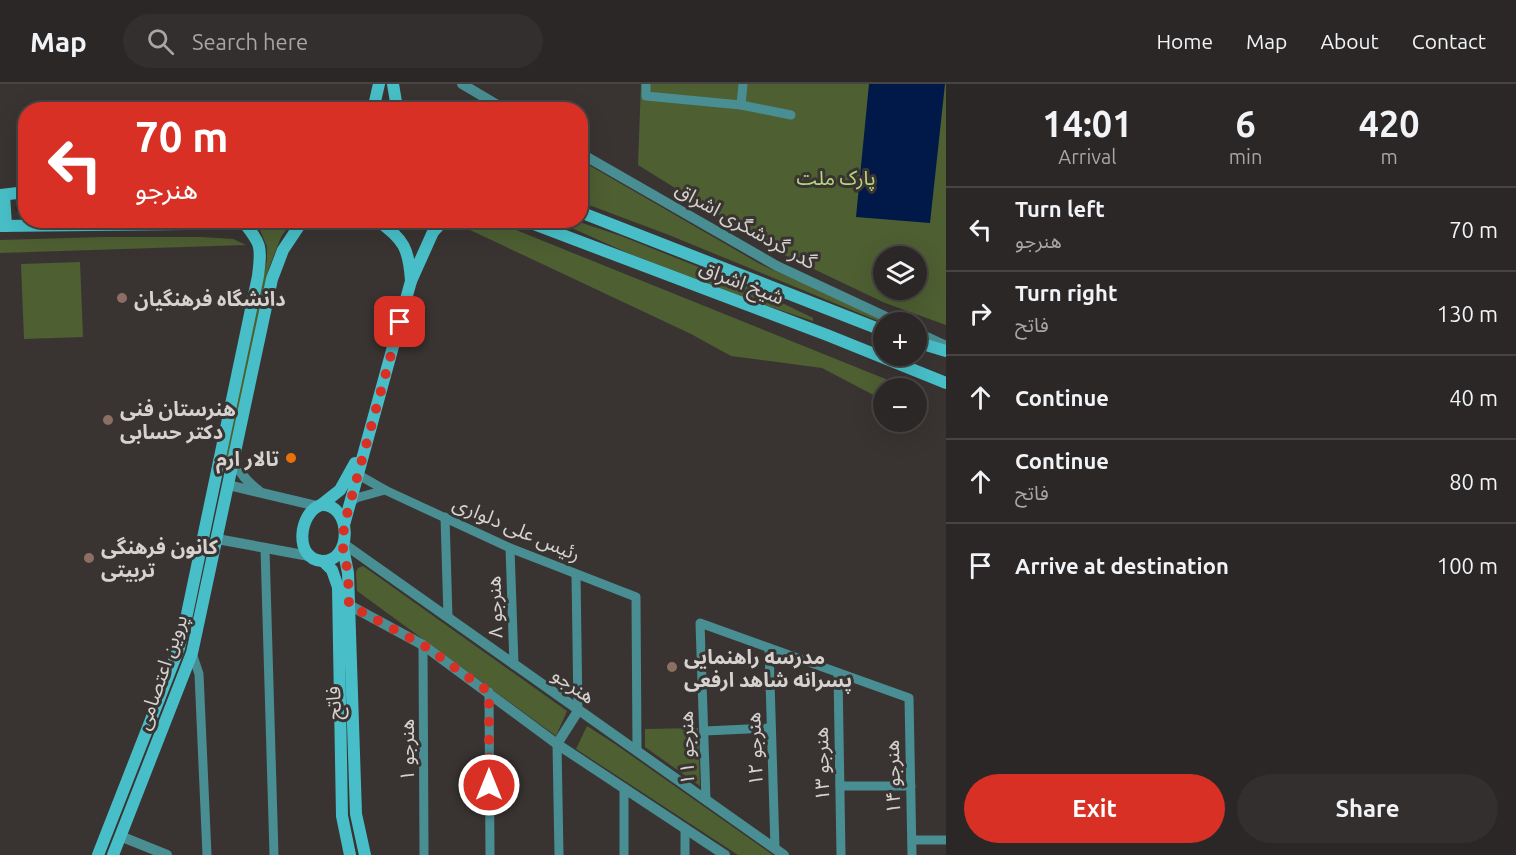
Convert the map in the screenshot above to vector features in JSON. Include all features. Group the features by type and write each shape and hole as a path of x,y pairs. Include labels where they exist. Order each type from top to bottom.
{"main road":[{"path":"375,102 379,84"},
{"path":"393,84 396,102"},
{"path":"18,193 2,195 3,226 18,226"},
{"name":"شیخ اشراق","path":"588,215 873,327"},
{"name":"پروین اعتصامی","path":"98,855 179,648 261,257 259,242 248,228"},
{"name":"پروین اعتصامی","path":"113,855 192,653 272,279 283,250 298,228"},
{"path":"388,228 396,234 405,248 410,264 411,281"},
{"path":"366,443 339,490 305,518 304,549 309,556 322,561 334,558 344,546 344,525 349,504 357,474 366,443 411,281 437,228"},
{"name":"شیخ اشراق","path":"544,228 827,335 946,383"},
{"path":"927,345 946,351"},
{"path":"215,483 228,485"},
{"path":"319,505 332,505 337,508 344,525"},
{"path":"203,536 217,539"},
{"name":"فاتح","path":"344,546 348,573 344,605 357,854"},
{"name":"فاتح","path":"322,561 332,570 344,605"}],"street":[{"path":"462,84 492,102"},
{"path":"646,84 646,96 741,105 791,115"},
{"path":"741,105 743,84"},
{"name":"گدر گردشگری اشراق","path":"588,158 777,266 876,312"},
{"path":"927,337 946,346"},
{"path":"234,461 238,472 261,493"},
{"name":"رئیس علی دلواری","path":"357,474 385,490 510,548 636,597 637,750"},
{"path":"228,485 319,505"},
{"path":"349,504 356,498 385,490"},
{"path":"445,517 448,617"},
{"path":"217,539 309,556"},
{"name":"هنرجو","path":"344,546 784,855"},
{"name":"هنرجو ۸","path":"510,548 514,665"},
{"path":"265,549 274,855"},
{"path":"559,855 557,744 578,711 576,574"},
{"path":"344,605 423,645 557,744 725,855"},
{"name":"هنرجو ۱۱","path":"705,800 705,731 700,623 769,648"},
{"name":"هنرجو ۱","path":"423,645 424,855"},
{"path":"769,648 838,673"},
{"name":"هنرجو ۱۲","path":"769,648 775,848"},
{"path":"192,653 199,674 207,855"},
{"name":"هنرجو ۱۴","path":"838,673 909,698 912,855"},
{"name":"هنرجو ۱۳","path":"838,673 841,855"},
{"path":"489,692 490,855"},
{"path":"705,731 771,728"},
{"path":"840,786 911,786"},
{"path":"624,788 624,855"},
{"path":"685,828 685,855"},
{"path":"120,836 167,855"},
{"path":"912,840 946,840"}],"green space":[{"name":"پارک ملت","path":"641,84 946,84 946,325 927,318 927,312 910,312 879,300 927,300 927,246 873,246 873,297 780,253 638,165"},
{"path":"588,165 760,264 873,315 873,319 669,235 588,205"},
{"path":"588,225 621,236 751,288 813,318 813,321 726,292 572,228 588,228"},
{"path":"287,228 281,237 269,268 227,464 222,462 267,260 267,247 260,230"},
{"path":"472,228 511,228 883,378 873,378 873,395 822,368 731,356 691,334 470,230"},
{"path":"201,237 233,239 246,245 0,253 0,240"},
{"path":"80,262 83,337 24,339 21,264"},
{"path":"363,566 567,711 556,736 357,591 356,572"},
{"path":"587,726 773,855 738,855 576,749"},
{"path":"698,728 700,786 645,747 645,729"}],"water":[{"path":"869,84 945,84 930,223 856,217"}],"place":[{"name":"دانشگاه فرهنگیان","path":"122,298"},
{"name":"هنرستان فنی دکتر حسابی","path":"108,420"},
{"name":"تالار ارم","path":"291,458"},
{"name":"کانون فرهنگی تربیتی","path":"89,558"},
{"name":"مدرسه راهنمایی پسرانه شاهد ارفعی","path":"672,667"}],"route":[{"path":"400,322 344,525 343,548 348,573 349,605 423,645 489,692 489,785"}]}
